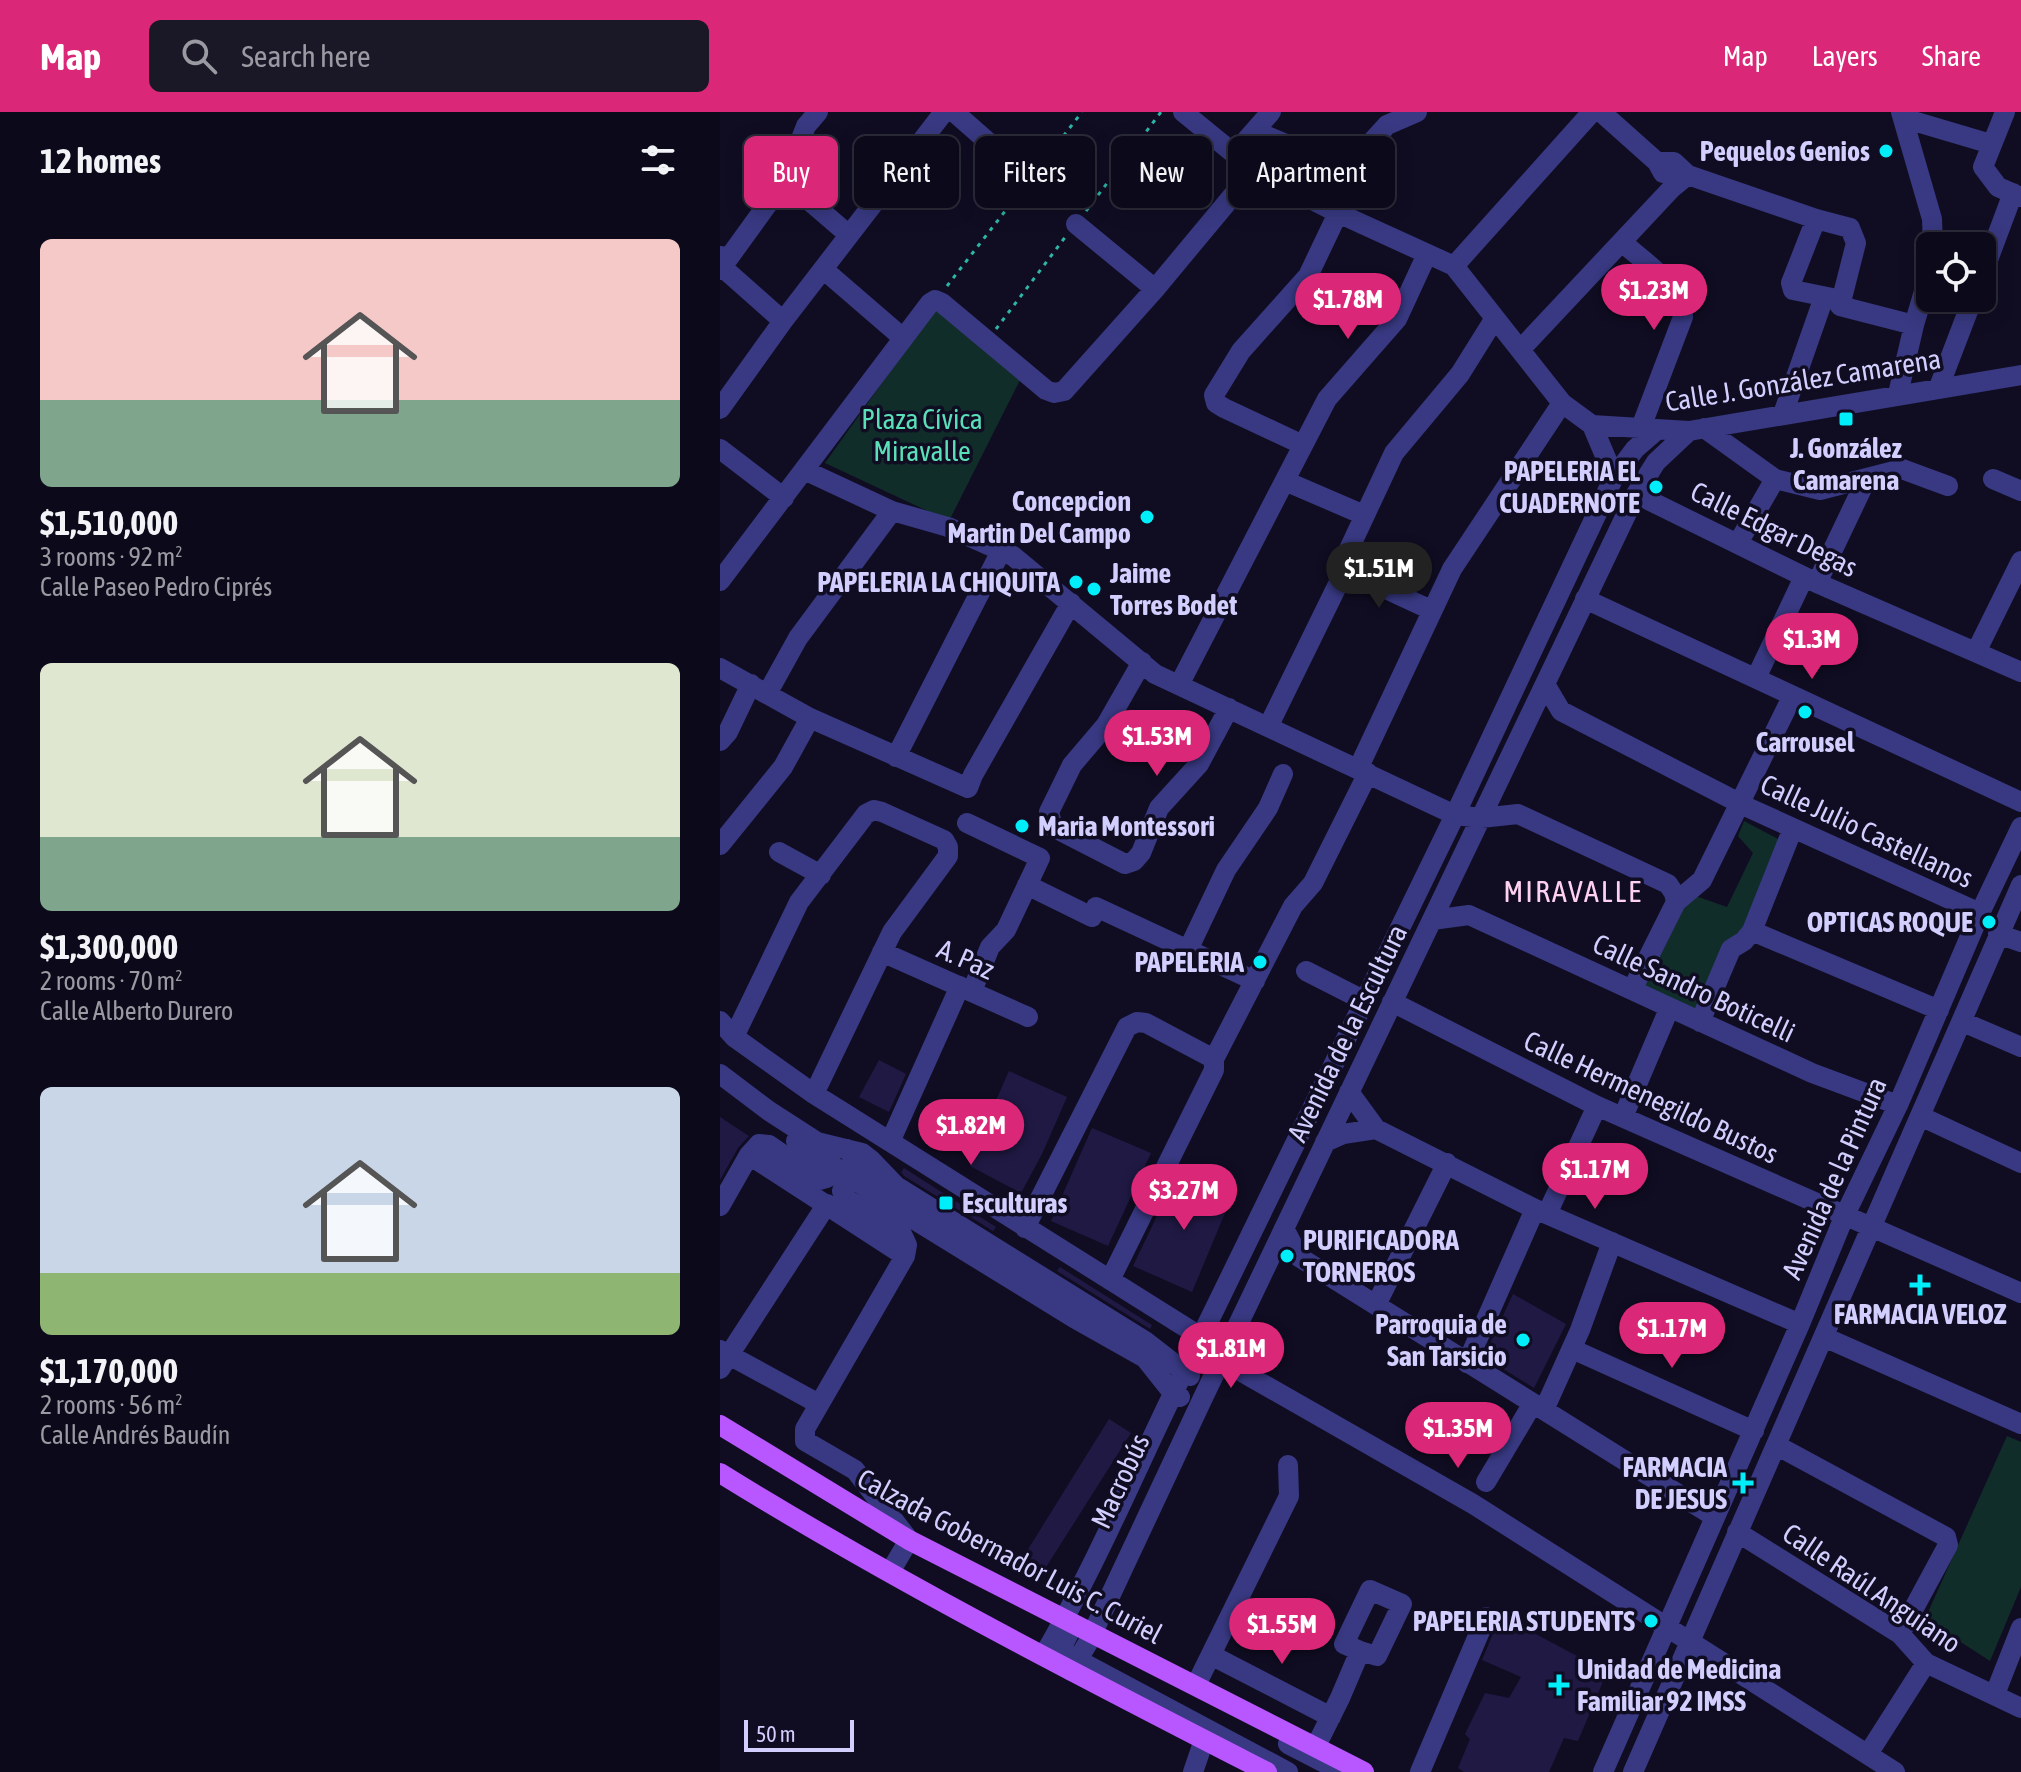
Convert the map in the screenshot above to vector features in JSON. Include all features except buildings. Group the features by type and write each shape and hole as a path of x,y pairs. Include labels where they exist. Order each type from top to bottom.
{"main road":[{"name":"Calzada Gobernador Luis C. Curiel","path":"720,1425 909,1540 1364,1772"},
{"path":"720,1473 890,1572 1044,1655 1074,1666 1267,1772"}],"street":[{"path":"802,136 818,112"},
{"path":"720,409 783,321 944,112"},
{"path":"954,112 981,136"},
{"path":"1183,112 1228,149"},
{"path":"1250,136 1271,112"},
{"path":"1377,136 1387,125 1417,112"},
{"path":"1454,266 1592,112"},
{"path":"1601,112 1680,181 1850,228 1855,235 1856,243 1783,414"},
{"path":"1996,244 2017,195 1998,187 1983,167 2005,112"},
{"path":"1902,115 1991,144"},
{"path":"1902,115 1932,219 1932,232"},
{"path":"1255,131 1267,136"},
{"path":"1520,350 1680,181"},
{"path":"720,581 930,303 935,300 942,303 1046,390 1054,393 1064,391 1228,201"},
{"path":"763,208 721,261 783,321"},
{"path":"818,208 849,235"},
{"path":"1328,208 1454,266 1562,403 1592,425 1614,477"},
{"path":"1303,445 1224,408 1216,403 1214,395 1241,351 1308,276 1338,213"},
{"path":"1816,219 1791,283 1793,290 1833,298 1840,306 1851,310 1914,325"},
{"path":"1076,224 1155,289"},
{"path":"1623,243 1675,291 1684,305 1649,430"},
{"path":"1179,685 1327,399 1397,319 1427,254"},
{"path":"823,269 903,338"},
{"path":"1898,394 1918,312"},
{"path":"1939,387 1968,312"},
{"path":"1268,727 1345,570 1343,562 1394,453 1460,374 1495,318"},
{"name":"Calle J. González Camarena","path":"1592,425 1649,430 1696,429 2021,375"},
{"path":"1110,1280 1214,1070 1214,1059 1293,906 1313,883 1431,610 1452,569 1562,403"},
{"path":"1696,429 1775,479 1820,490 1902,469 1948,486"},
{"name":"Avenida de la Escultura","path":"1081,1629 1185,1393 1221,1360 1636,494 1656,462 1696,429"},
{"name":"Avenida de la Escultura","path":"1044,1655 1081,1629 1185,1393 1199,1340 1455,815 1614,477 1649,430"},
{"path":"720,449 784,498"},
{"path":"804,470 892,511 948,527 1001,551 1031,570 1155,674 1455,815 1481,818 1518,814 1668,884 1675,898"},
{"path":"1756,678 1867,478"},
{"path":"1738,543 1775,479"},
{"path":"1993,479 2021,490"},
{"path":"1285,481 1364,515"},
{"name":"Calle Edgar Degas","path":"1636,494 1810,580 2021,672"},
{"path":"720,741 892,511"},
{"path":"896,757 1001,551"},
{"path":"1976,652 2021,561"},
{"path":"1345,570 1431,610"},
{"path":"1585,599 2021,802"},
{"path":"720,668 810,718 968,788 1071,603"},
{"path":"1142,662 1106,725 1072,765 1049,812 1053,827 1125,864 1134,861 1141,853 1159,808 1199,764 1229,708"},
{"path":"1526,722 1561,711 1545,684"},
{"path":"1632,990 1675,898 1702,880 1792,697"},
{"name":"Calle Julio Castellanos","path":"1561,711 1739,803 1980,913"},
{"path":"720,845 783,767 810,718"},
{"path":"1188,950 1226,870 1268,808 1283,774"},
{"path":"1498,782 1518,814"},
{"path":"727,1033 799,902 866,814 874,810 882,812 944,840 948,856 892,932 814,1094"},
{"path":"890,1142 966,988 990,947 1006,930 1040,858 967,823"},
{"name":"Avenida de la Pintura","path":"1603,1772 1754,1431 1844,1217 1898,1105 1980,913 2021,827"},
{"path":"1700,1022 1731,949 1752,931 1793,828"},
{"path":"779,852 821,875"},
{"path":"1432,920 1469,915 1451,880"},
{"path":"1027,885 1092,917 1096,907 1255,981"},
{"name":"Avenida de la Pintura","path":"1633,1772 2021,885"},
{"name":"Calle Sandro Boticelli","path":"1469,915 1812,1073 1898,1105"},
{"path":"1752,931 1939,1010"},
{"path":"1998,934 2021,942"},
{"name":"A. Paz","path":"882,952 1028,1017"},
{"path":"1306,971 1365,1001"},
{"name":"Calle Hermenegildo Bustos","path":"1392,1002 1597,1106 2021,1293"},
{"path":"1623,1117 1669,1009"},
{"path":"720,1021 738,1046 802,1094 1199,1340 1206,1355 1206,1370 1185,1393"},
{"path":"1025,1228 1127,1027 1137,1022 1146,1023 1214,1059"},
{"path":"1963,1022 2021,1047"},
{"path":"727,1033 814,1094 1110,1280 1199,1340 1221,1360 1473,1504 1895,1772"},
{"path":"720,1062 754,1089 847,1149"},
{"path":"720,1074 817,1142 862,1153 896,1186 1145,1341 1185,1393"},
{"path":"720,1083 771,1124 841,1172 1074,1318 1145,1358 1185,1393"},
{"path":"1349,1092 1376,1129 1541,1212 1800,1324"},
{"path":"1467,1363 1597,1106"},
{"path":"1920,1116 2021,1163"},
{"path":"1325,1142 1358,1130 1376,1129"},
{"path":"720,1206 749,1155 759,1144 769,1145 820,1180 841,1172"},
{"path":"749,1155 905,1256"},
{"path":"1376,1305 1447,1163"},
{"path":"841,1172 845,1198 901,1232 907,1245 905,1256 805,1429 805,1441 855,1470 909,1540 890,1572"},
{"path":"819,1404 723,1358 827,1204"},
{"path":"1284,1228 1299,1257 1715,1517"},
{"path":"1486,1482 1539,1407 1576,1340 1612,1242"},
{"path":"1268,1261 1299,1257"},
{"path":"1824,1337 2021,1424"},
{"path":"1576,1340 1754,1431"},
{"path":"1776,1445 1946,1537 1948,1545 1900,1634"},
{"path":"1196,1685 1289,1496 1288,1465"},
{"name":"Calle Raúl Anguiano","path":"1737,1532 1900,1634 1926,1663 2021,1708"},
{"path":"1370,1590 1402,1604 1377,1656 1360,1651 1344,1644 1370,1590"},
{"path":"1420,1772 1486,1617"},
{"path":"1995,1694 2021,1628"},
{"path":"1288,1772 1074,1666 1063,1652 1063,1645 1081,1629 1342,1772"},
{"path":"1315,1748 1360,1651"},
{"path":"1211,1655 1331,1717"},
{"path":"1868,1754 1926,1663"},
{"path":"1193,1772 1204,1740"}],"path":[{"path":"935,300 1082,112"}],"green space":[{"name":"Plaza Cívica Miravalle","path":"937,306 1021,378 949,521 825,463"},
{"path":"1744,821 1784,842 1742,938 1696,1019 1640,992 1690,894 1727,907 1753,853 1738,836"},
{"path":"2007,1436 2021,1442 2021,1587 1990,1661 1925,1619"}],"place":[{"name":"Pequelos Genios","path":"1886,151"},
{"name":"J. González Camarena","path":"1846,419"},
{"name":"PAPELERIA EL CUADERNOTE","path":"1656,487"},
{"name":"Concepcion Martin Del Campo","path":"1147,517"},
{"name":"PAPELERIA LA CHIQUITA","path":"1076,582"},
{"name":"Jaime Torres Bodet","path":"1094,589"},
{"name":"Carrousel","path":"1805,712"},
{"name":"Maria Montessori","path":"1022,826"},
{"name":"OPTICAS ROQUE","path":"1989,922"},
{"name":"PAPELERIA","path":"1260,962"},
{"name":"Esculturas","path":"946,1203"},
{"name":"PURIFICADORA TORNEROS","path":"1287,1256"},
{"name":"FARMACIA VELOZ","path":"1920,1285"},
{"name":"Parroquia de San Tarsicio","path":"1523,1340"},
{"name":"FARMACIA DE JESUS","path":"1743,1483"},
{"name":"PAPELERIA STUDENTS","path":"1651,1621"},
{"name":"Unidad de Medicina Familiar 92 IMSS","path":"1559,1685"}],"district":[{"name":"MIRAVALLE","path":"1573,891"}]}
